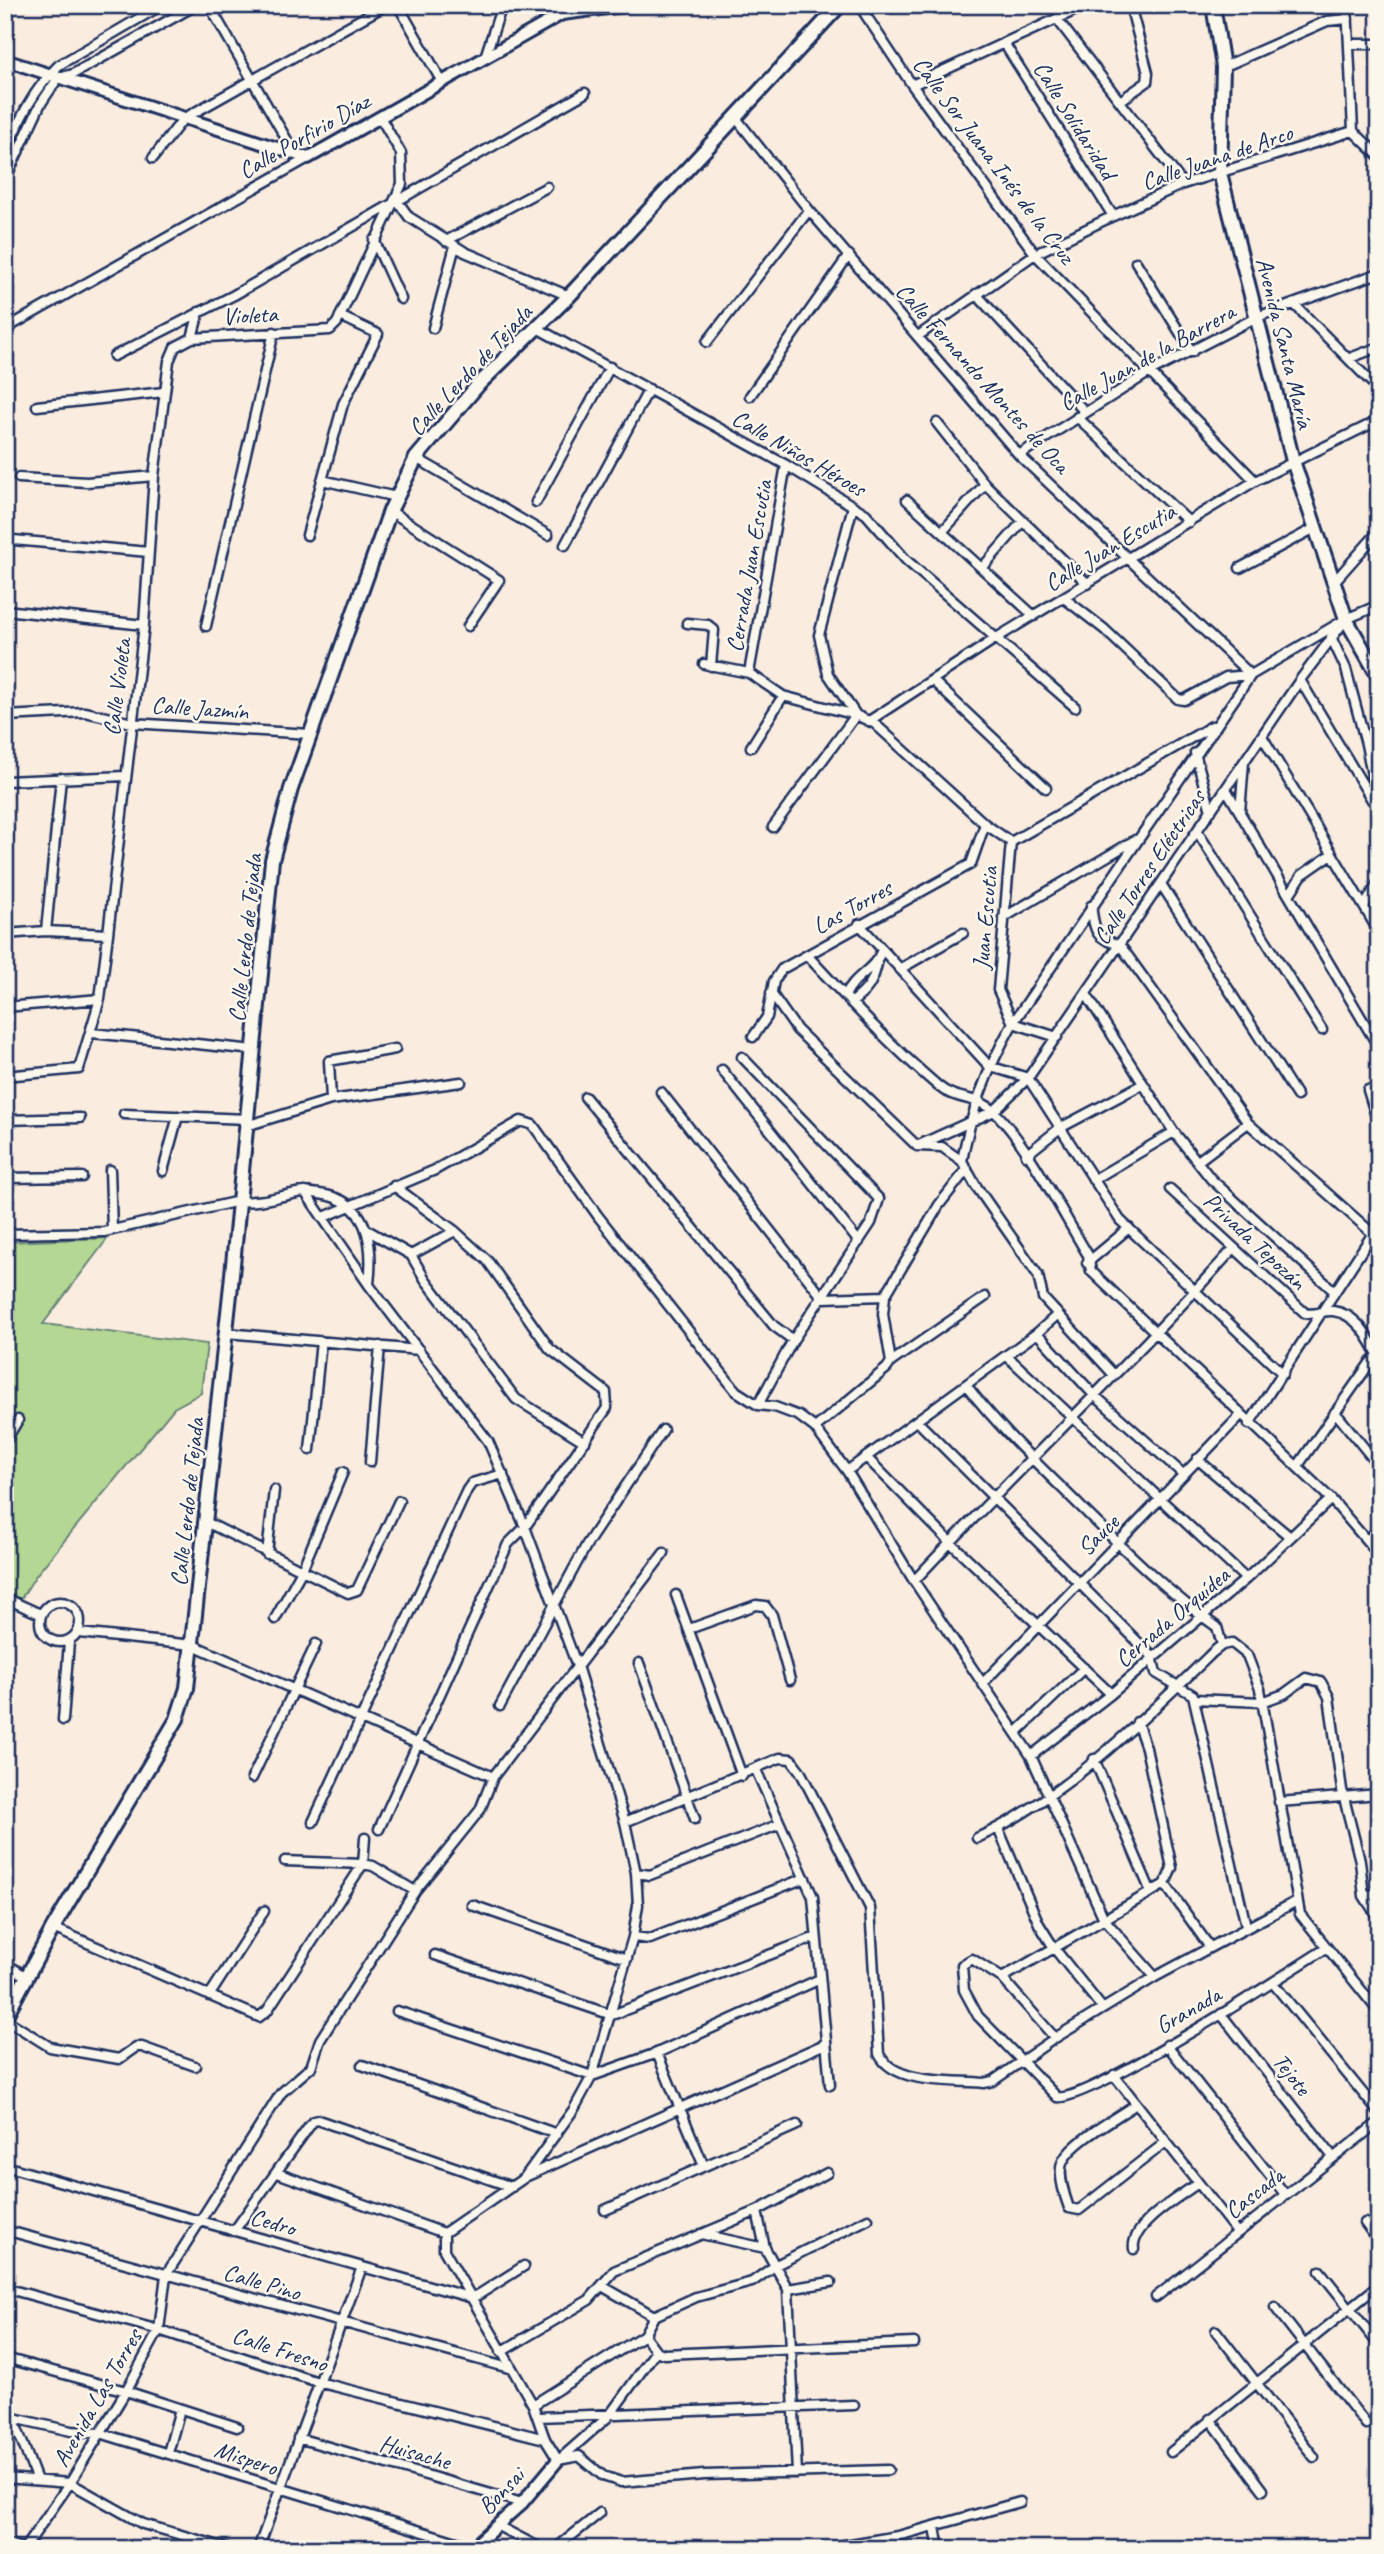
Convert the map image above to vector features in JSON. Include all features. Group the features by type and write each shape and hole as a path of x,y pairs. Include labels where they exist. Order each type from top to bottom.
{"main road":[{"name":"Calle Lerdo de Tejada","path":"5,2018 53,1928 177,1719 187,1688 226,1333 272,860 291,789 390,511 416,458 479,384 569,296 840,5"},
{"name":"Avenida Santa María","path":"1213,5 1223,67 1220,173 1293,461 1346,619 1379,677"}],"street":[{"path":"5,180 59,65 162,5"},
{"path":"15,159 5,153 30,99 53,77 73,74 196,5"},
{"path":"209,5 296,155"},
{"path":"153,158 183,119 386,5"},
{"path":"398,5 442,82"},
{"path":"485,57 502,5"},
{"name":"Calle Porfirio Díaz","path":"5,329 442,82 559,10 631,5"},
{"name":"Calle Sor Juana Inés de la Cruz","path":"859,5 912,85 1035,254 1255,481"},
{"path":"912,85 1087,5"},
{"path":"1119,101 1147,82 1148,73 1130,5"},
{"path":"1347,5 1353,131 1379,156"},
{"path":"1057,19 1183,184"},
{"path":"1223,67 1327,21 1348,19"},
{"name":"Calle Solidaridad","path":"1004,43 1113,216"},
{"path":"1349,44 1379,44"},
{"path":"5,60 308,158"},
{"path":"114,356 199,312 585,93"},
{"path":"307,535 343,404 378,334 340,316 401,184 401,153 380,117"},
{"name":"Calle Fernando Montes de Oca","path":"736,118 809,209 1019,455 1251,675"},
{"name":"Calle Juana de Arco","path":"918,336 1035,254 1113,216 1183,184 1353,131"},
{"path":"446,241 547,187"},
{"path":"396,199 409,217 446,241 569,296"},
{"path":"708,342 809,209"},
{"path":"374,240 401,299"},
{"path":"433,328 455,246"},
{"path":"750,396 849,255"},
{"path":"1136,262 1192,352"},
{"name":"Calle Juan de la Barrera","path":"1019,455 1148,373 1257,317 1379,273"},
{"path":"976,294 1081,415 1189,522"},
{"path":"1294,304 1379,390"},
{"path":"192,338 199,312"},
{"name":"Violeta","path":"175,347 192,338 330,330 340,316"},
{"name":"Calle Niños Héroes","path":"537,328 786,465 866,514 906,560 998,637 1075,707"},
{"path":"206,626 274,332"},
{"name":"Calle Violeta","path":"5,1076 79,1069 92,1033 100,999 144,625 154,476 169,360 175,347"},
{"path":"1350,358 1379,347"},
{"path":"536,502 610,367"},
{"path":"565,545 649,389"},
{"path":"37,406 164,393"},
{"name":"Calle Juan Escutia","path":"869,721 998,637 1255,481 1379,419"},
{"path":"937,423 985,484 1088,584"},
{"path":"416,458 548,535"},
{"name":"Cerrada Juan Escutia","path":"749,673 786,465"},
{"path":"19,478 87,482 154,476"},
{"path":"322,480 396,497"},
{"path":"943,532 985,484"},
{"path":"908,500 1034,615"},
{"path":"853,506 820,635 828,674 856,715"},
{"path":"390,511 499,580 468,626"},
{"path":"982,568 1023,521"},
{"path":"1240,568 1315,528"},
{"path":"1333,583 1379,531"},
{"path":"13,540 149,552"},
{"path":"1064,598 1104,629 1178,699 1184,700 1226,677 1251,675 1346,619 1379,605"},
{"path":"5,610 144,625"},
{"name":"Calle Torres Eléctricas","path":"917,1146 994,1111 1028,1078 1300,680 1346,619"},
{"path":"687,623 708,625 714,630 708,665 749,673 783,696 856,715 869,721 985,824"},
{"path":"1331,637 1346,669 1366,744 1377,808"},
{"name":"Calle Torres Eléctricas","path":"965,1165 969,1122 989,1066 1013,1023 1214,725 1251,675"},
{"path":"932,680 1046,788"},
{"path":"1300,680 1377,808"},
{"path":"751,747 783,696"},
{"name":"Calle Jazmín","path":"5,716 85,712 132,723 310,734"},
{"path":"773,827 856,715"},
{"path":"1012,842 1214,725"},
{"path":"1262,736 1379,932"},
{"path":"1366,744 1379,748"},
{"path":"1195,753 1211,811"},
{"path":"1240,812 1244,762"},
{"path":"5,781 126,776"},
{"path":"46,931 61,778"},
{"path":"1226,789 1375,1041"},
{"name":"Juan Escutia","path":"985,824 1012,842 998,990 1013,1023"},
{"name":"Las Torres","path":"752,1037 767,1017 774,981 782,969 971,864 985,824"},
{"path":"1197,831 1322,1030"},
{"path":"1003,918 1138,838"},
{"path":"1289,895 1302,874 1332,854"},
{"path":"1364,907 1379,881"},
{"path":"1161,884 1297,1096"},
{"path":"1091,906 1094,929 1102,940 1120,945 1248,1123 1371,1232"},
{"path":"859,924 989,1066 1028,1078 1093,1180 1129,1228 1283,1374"},
{"path":"5,933 46,931 108,934"},
{"path":"900,969 963,933"},
{"path":"848,999 865,993 873,981 882,950"},
{"path":"807,955 848,999 941,1089 977,1100 994,1111 1026,1155 1088,1255 1087,1264 1091,1271 1240,1416 1331,1499 1379,1555"},
{"path":"848,999 853,981 878,961"},
{"path":"771,993 797,1030 917,1146 942,1147 965,1165 1038,1275 1043,1297 1114,1375"},
{"path":"1086,995 1174,1132 1211,1179 1334,1291"},
{"path":"5,1007 100,999"},
{"path":"1013,1023 1057,1037"},
{"path":"92,1033 254,1050"},
{"path":"331,1100 329,1061 395,1049"},
{"path":"742,1057 879,1199 878,1210 793,1340 758,1405"},
{"path":"722,1070 859,1242"},
{"path":"124,1114 246,1123 331,1100 461,1082"},
{"path":"1026,1155 1060,1128 1143,1084"},
{"path":"1368,1090 1379,1126"},
{"path":"661,1092 823,1297"},
{"path":"585,1097 774,1326 793,1340"},
{"path":"163,1171 178,1116"},
{"path":"5,1120 80,1118"},
{"path":"324,1217 435,1170 521,1121 533,1125 598,1216 736,1391 758,1405 775,1407 799,1416 815,1428 847,1471 914,1581 1031,1756 1104,1919 1155,1977"},
{"path":"1198,1161 1248,1123"},
{"path":"1093,1180 1174,1132"},
{"path":"891,1362 883,1314 885,1296 965,1165"},
{"path":"110,1170 112,1230"},
{"path":"5,1178 82,1177"},
{"path":"379,1829 508,1544 525,1527 607,1408 606,1392 550,1349 487,1260 455,1231 394,1186"},
{"name":"Privada Tepozán","path":"1170,1189 1305,1313 1333,1311 1356,1323 1374,1342 1378,1356"},
{"path":"305,1192 369,1285 488,1441 554,1603 625,1822 636,1874 638,1905 633,1937 612,2015 592,2076 557,2134 524,2178"},
{"path":"5,1234 112,1230 239,1201 261,1203 305,1192 336,1196 350,1206 367,1230 371,1248 369,1285"},
{"path":"1249,1424 1371,1232 1379,1224"},
{"path":"1087,1264 1129,1228"},
{"path":"367,1230 411,1255 425,1279 516,1399 585,1442"},
{"path":"411,1255 455,1231"},
{"path":"914,1581 991,1498 1156,1333 1234,1248"},
{"path":"823,1297 885,1296"},
{"path":"815,1428 880,1375 891,1362 985,1297"},
{"path":"847,1471 1007,1356 1057,1315"},
{"path":"226,1333 419,1350"},
{"path":"1037,1333 1093,1394 1183,1474"},
{"path":"310,1450 321,1341"},
{"path":"370,1462 380,1346"},
{"path":"1007,1356 1246,1579"},
{"path":"1297,1467 1378,1356"},
{"path":"967,1385 986,1410 1031,1458 1118,1543 1217,1627 1222,1645"},
{"path":"1335,1412 1379,1466"},
{"name":"Sauce","path":"983,1683 1240,1416"},
{"path":"5,1442 18,1420"},
{"path":"916,1421 1152,1656 1156,1673 1194,1699 1262,1702 1284,1694 1306,1678 1321,1682 1329,1697 1344,1798 1360,1861 1364,1896 1379,1919"},
{"path":"500,1706 587,1544 663,1430"},
{"path":"866,1457 950,1542 1111,1694"},
{"path":"1198,1459 1289,1536"},
{"path":"275,1619 300,1572 343,1472"},
{"path":"313,1822 467,1490 472,1483 503,1474"},
{"path":"267,1554 274,1490"},
{"name":"Cerrada Orquídea","path":"1031,1756 1111,1694 1152,1656 1246,1579 1331,1499"},
{"path":"206,1522 300,1572 348,1593 357,1590 399,1501"},
{"path":"1367,1540 1379,1529"},
{"name":"Avenida Las Torres","path":"25,2549 70,2483 126,2391 159,2330 166,2275 202,2223 281,2093 311,2067 320,2040 415,1891 480,1810 493,1777 664,1553"},
{"path":"676,1595 742,1776"},
{"path":"5,1598 40,1614"},
{"path":"40,1614 54,1603 67,1601 78,1611 79,1633"},
{"path":"689,1629 756,1605 765,1606 772,1615 790,1680"},
{"path":"40,1614 44,1635 55,1642 69,1642 79,1633 193,1645 493,1777"},
{"path":"63,1720 69,1642"},
{"path":"977,1838 998,1828 1048,1795 1137,1722 1222,1645 1233,1643 1247,1655 1256,1673 1296,1902 1305,1924 1379,2012"},
{"path":"253,1778 316,1644"},
{"path":"639,1663 695,1819"},
{"path":"1016,1733 1084,1668"},
{"path":"1194,1699 1246,1926"},
{"path":"1002,1978 1165,1884 1172,1868 1146,1748 1137,1722"},
{"path":"625,1822 742,1776 780,1758 791,1759 866,1896 872,1922 876,2043 884,2064 892,2070 913,2076 984,2083 1003,2076 1055,2038 1155,1977 1246,1926 1296,1902"},
{"path":"1094,1759 1151,1892"},
{"path":"756,1770 813,1897 830,2085"},
{"path":"1279,1802 1379,1794"},
{"path":"636,1874 650,1875 780,1824"},
{"path":"998,1828 1026,1897 1054,1948 1103,2009"},
{"path":"53,1928 259,2017 267,2011 363,1864 365,1838"},
{"path":"285,1861 373,1866 415,1891"},
{"path":"633,1937 650,1939 805,1878"},
{"path":"1165,1884 1209,1946"},
{"path":"1364,1896 1379,1893"},
{"path":"472,1905 627,1959"},
{"path":"209,1996 264,1911"},
{"path":"435,1955 612,2015 816,1937"},
{"name":"Granada","path":"1022,2061 1052,2094 1068,2098 1221,2014 1325,1949"},
{"path":"1022,2061 978,2016 964,1990 961,1970 965,1961 972,1959 1002,1978 1055,2038"},
{"path":"5,1964 27,1977"},
{"path":"397,2011 592,2076 657,2053 820,1979"},
{"path":"1273,1983 1379,2113"},
{"name":"Tejote","path":"1221,2014 1333,2157"},
{"path":"5,2018 50,2047 119,2059 142,2047 195,2066"},
{"path":"444,2233 524,2178 825,2043"},
{"path":"1167,2045 1284,2193"},
{"path":"657,2053 703,2164"},
{"path":"362,2065 557,2134"},
{"path":"1114,2075 1236,2231"},
{"path":"1136,2104 1075,2147 1063,2160 1061,2171 1069,2208 1079,2210 1166,2142"},
{"path":"234,2231 313,2121 318,2120 512,2187"},
{"name":"Cascada","path":"1156,2297 1284,2193 1379,2122"},
{"path":"605,2210 703,2164 797,2125"},
{"name":"Cedro","path":"5,2166 469,2297"},
{"path":"277,2173 444,2233"},
{"path":"501,2352 589,2300 614,2271 757,2211 827,2173"},
{"path":"1134,2249 1133,2239 1143,2225 1198,2183"},
{"path":"757,2211 765,2248 788,2289 797,2473"},
{"path":"533,2405 644,2335 654,2316 696,2297 752,2282 776,2265 867,2219"},
{"path":"1365,2222 1379,2242"},
{"name":"Calle Pino","path":"5,2230 340,2324 509,2368"},
{"path":"444,2233 444,2250 509,2368 533,2405 545,2439 558,2460"},
{"path":"701,2234 765,2248"},
{"path":"469,2297 478,2295 524,2266"},
{"path":"258,2549 362,2267"},
{"path":"1320,2271 1379,2345"},
{"path":"788,2289 831,2282"},
{"path":"1171,2452 1379,2285"},
{"path":"602,2286 654,2316"},
{"name":"Calle Fresno","path":"5,2288 159,2330 318,2382 545,2439"},
{"path":"1275,2307 1366,2424"},
{"path":"1216,2331 1314,2457"},
{"path":"644,2335 656,2351"},
{"path":"656,2351 914,2343"},
{"path":"558,2460 609,2416 656,2351"},
{"path":"5,2358 126,2391 237,2427"},
{"path":"538,2417 854,2405"},
{"path":"168,2453 180,2409"},
{"path":"9,2417 36,2478"},
{"name":"Mispero","path":"9,2417 71,2431 100,2432 472,2548"},
{"path":"1210,2419 1263,2490"},
{"name":"Huisache","path":"298,2438 522,2503"},
{"path":"558,2460 579,2456 603,2476 621,2482 704,2475 888,2470"},
{"name":"Bonsai","path":"472,2548 522,2503 558,2460"},
{"path":"5,2478 36,2478 70,2483 143,2524 230,2549"},
{"path":"821,2549 935,2527 1020,2502"},
{"path":"555,2549 600,2514"},
{"path":"498,2526 542,2549"},
{"path":"935,2527 939,2549"},
{"path":"5,2543 25,2549"}],"green space":[{"path":"108,1238 43,1324 207,1344 201,1393 174,1408 36,1575 5,1624 5,1242"}]}
